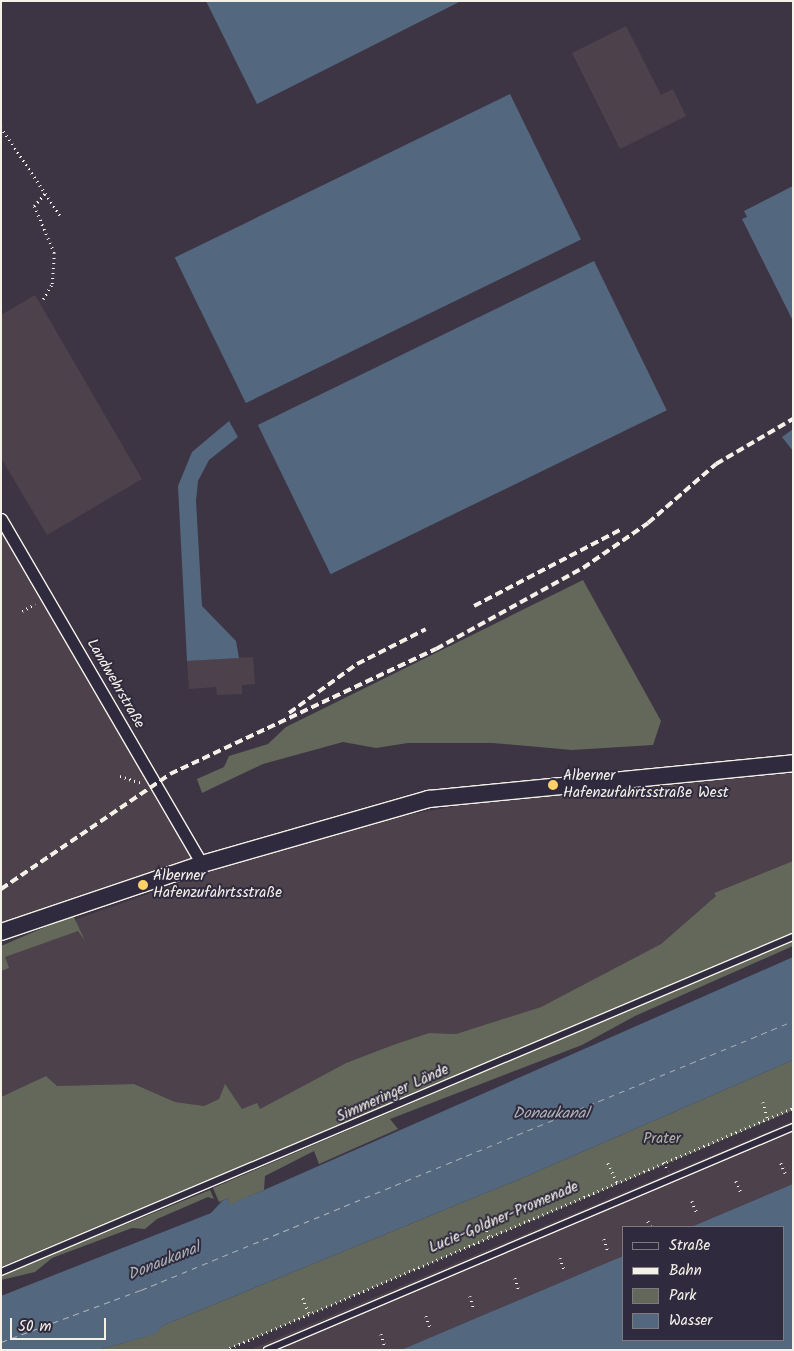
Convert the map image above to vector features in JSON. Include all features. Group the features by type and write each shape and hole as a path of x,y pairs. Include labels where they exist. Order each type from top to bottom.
{"street":[{"name":"Landwehrstraße","path":"1,520 202,864"},
{"path":"1,932 202,864 429,799 793,763"}],"lane":[{"name":"Simmeringer Lände","path":"1,1272 793,937"},
{"path":"267,1350 793,1127"}],"path":[{"path":"1,127 60,215"},
{"path":"43,299 52,284 54,253 34,206 46,192"},
{"path":"22,612 35,604"},
{"path":"120,776 143,783"},
{"path":"763,1102 768,1119"},
{"name":"Lucie-Goldner-Promenade","path":"225,1350 793,1108"},
{"path":"608,1163 617,1182"},
{"path":"782,1163 786,1175"},
{"path":"736,1180 741,1192"},
{"path":"692,1201 697,1213"},
{"path":"484,1221 489,1237"},
{"path":"648,1221 650,1226"},
{"path":"604,1239 608,1251"},
{"path":"560,1258 564,1269"},
{"path":"514,1278 519,1290"},
{"path":"470,1296 474,1308"},
{"path":"303,1298 310,1314"},
{"path":"426,1316 430,1328"},
{"path":"381,1334 385,1346"}],"shaded area":[{"path":"626,26 661,95 673,89 686,116 620,149 572,53"},
{"path":"35,295 142,479 47,535 1,458 1,315"},
{"path":"1,519 202,864 1,932"},
{"path":"253,657 255,684 242,685 242,694 217,695 216,687 189,689 187,661"},
{"path":"793,773 793,861 714,893 716,896 661,944 541,1007 456,1034 429,1033 393,1045 346,1063 260,1109 242,1109 225,1085 219,1099 204,1106 175,1102 134,1084 57,1086 46,1076 1,1097 1,946 216,870 391,818 462,805"},
{"path":"793,1121 793,1184 693,1226 622,1226 622,1256 401,1350 249,1350"}],"green space":[{"path":"583,580 661,721 653,745 572,750 493,743 408,743 376,748 343,742 263,764 202,793 197,779 224,767 229,756 268,744 286,727"},
{"path":"793,861 793,933 1,1267 1,1097 46,1076 57,1086 134,1084 175,1102 204,1106 219,1099 225,1084 242,1109 257,1103 260,1109 346,1063 393,1045 429,1033 456,1034 541,1007 661,944 716,896 714,893"},
{"path":"73,915 85,941 78,931 5,957 9,968 1,971 1,946"},
{"path":"793,940 793,946 635,1016 582,1045 390,1119 398,1129 319,1164 314,1151 265,1176 264,1190 227,1206 229,1198 219,1202 213,1188"},
{"name":"Prater","path":"793,1060 793,1110 226,1350 98,1350 154,1334 164,1325 520,1179"},
{"path":"210,1190 214,1199 208,1197 157,1219 145,1229 132,1228 52,1258 35,1272 1,1280 1,1275"}],"water":[{"path":"206,1 461,1 257,104"},
{"path":"510,94 581,240 246,403 175,258"},
{"path":"793,186 793,321 742,219 747,217 744,211"},
{"path":"594,261 667,410 331,574 258,425"},
{"path":"229,421 238,437 209,460 198,481 196,501 202,606 236,641 239,658 187,661 178,486 192,452"},
{"path":"793,429 793,451 782,437"},
{"name":"Donaukanal","path":"793,957 793,1060 520,1179 164,1325 155,1334 98,1350 1,1350 1,1296 211,1213 222,1201 229,1198 228,1205 264,1190"},
{"path":"793,1184 793,1350 401,1350 622,1256 622,1341 784,1341 784,1226 693,1226"}],"ferry route":[{"path":"1,1342 141,1290 793,1021"}],"railway":[{"path":"1,889 170,774 436,649 583,568 648,523 716,464 793,419"},
{"path":"474,606 620,530"},
{"path":"289,713 357,664 426,629"}],"place":[{"name":"Alberner Hafenzufahrtsstraße West","path":"553,785"},
{"name":"Alberner Hafenzufahrtsstraße","path":"143,885"}]}
